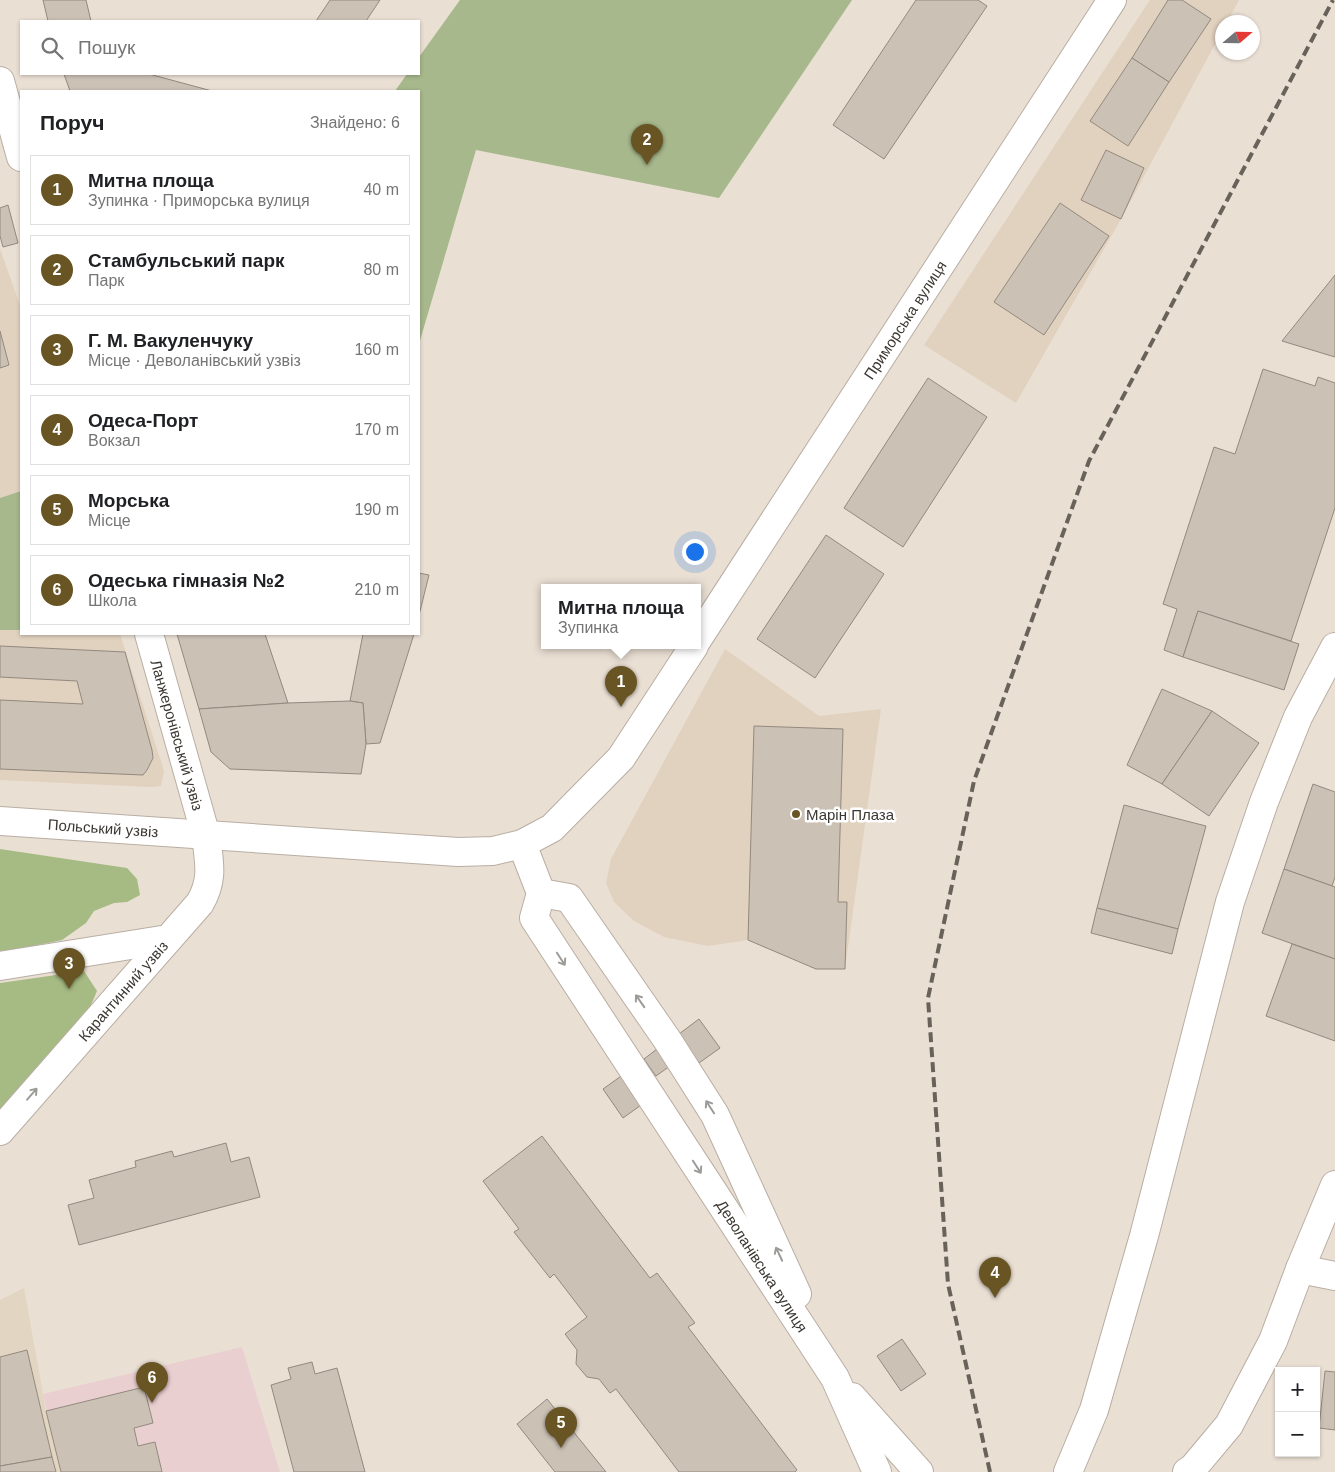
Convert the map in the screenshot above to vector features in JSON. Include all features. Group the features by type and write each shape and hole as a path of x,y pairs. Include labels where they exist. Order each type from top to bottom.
{"main road":[{"name":"Приморська вулиця","path":"701,634 1112,0"},
{"path":"0,81 20,153"},
{"name":"Ланжеронівський узвіз","path":"150,635 206,836"},
{"path":"1068,1472 1094,1410 1142,1245 1230,902 1264,802 1298,717 1335,648"},
{"path":"692,649 621,758 552,828 522,844 541,893 569,898 668,1041 715,1116 835,1378 919,1472"},
{"name":"Польський узвіз","path":"0,821 458,852 493,852 522,844"},
{"name":"Карантинний узвіз","path":"0,1131 200,903 207,890 210,870 206,836"},
{"name":"Деволанівська вулиця","path":"541,893 534,918 835,1378 877,1472"},
{"path":"0,966 168,938"},
{"path":"1187,1472 1193,1468 1229,1425 1272,1341 1335,1186"},
{"path":"1300,1269 1335,1276"}],"shaded area":[{"path":"1150,0 1239,0 1231,15 1215,15 1215,44 1121,219 1016,403 924,345"},
{"path":"0,249 20,305 20,491 0,498"},
{"path":"0,630 20,630 20,635 120,635 164,771 161,786 0,780"},
{"path":"725,649 819,716 881,709 845,969 816,969 748,940 708,946 664,937 634,921 614,902 606,883 611,859"},
{"path":"24,1288 46,1411 61,1472 0,1472 0,1300"},
{"path":"242,1347 280,1472 61,1472 43,1394"}],"green space":[{"path":"460,0 852,0 719,198 476,150 420,341 420,90 396,90 406,75 420,75 420,56"},
{"path":"20,491 20,630 0,630 0,498"},
{"path":"0,849 127,868 137,879 140,895 127,902 114,903 94,911 86,923 62,940 0,953"},
{"path":"84,971 97,991 88,1012 0,1114 0,983"}],"building":[{"path":"43,0 86,0 91,20 48,20"},
{"path":"330,0 380,0 367,20 317,20"},
{"path":"916,0 978,0 987,6 884,159 833,125"},
{"path":"1168,0 1182,0 1211,19 1169,82 1132,58"},
{"path":"1132,58 1169,82 1128,146 1090,121"},
{"path":"64,75 153,75 208,90 70,90"},
{"path":"1106,150 1144,168 1121,219 1081,200"},
{"path":"1060,203 1109,236 1044,335 994,302"},
{"path":"8,205 18,243 3,247 0,236 0,208"},
{"path":"1335,275 1335,357 1282,341"},
{"path":"0,331 9,365 0,368"},
{"path":"1263,369 1315,386 1318,377 1335,383 1335,508 1291,641 1198,611 1183,657 1164,650 1177,609 1163,604 1214,447 1235,454"},
{"path":"928,378 987,417 903,547 844,508"},
{"path":"826,535 884,574 815,678 757,639"},
{"path":"420,573 429,575 420,611"},
{"path":"1198,611 1299,644 1284,690 1183,657"},
{"path":"177,635 265,635 288,703 199,709"},
{"path":"363,635 414,635 380,743 366,744 363,703 350,701"},
{"path":"0,646 125,652 152,750 153,758 143,775 0,769 0,700 83,704 77,681 0,677"},
{"path":"1162,689 1212,711 1162,784 1127,765"},
{"path":"350,701 363,703 366,744 361,774 230,769 211,752 199,709 288,703"},
{"path":"1212,711 1259,743 1209,816 1162,784"},
{"name":"Марін Плаза","path":"754,726 843,729 838,902 847,902 845,969 816,969 748,940"},
{"path":"1313,784 1335,792 1335,877 1332,886 1284,869"},
{"path":"1124,805 1206,826 1178,929 1097,908"},
{"path":"1284,869 1335,887 1335,959 1262,933"},
{"path":"1097,908 1178,929 1172,954 1091,933"},
{"path":"1292,944 1335,959 1335,1041 1266,1016"},
{"path":"699,1019 720,1048 699,1063 679,1034"},
{"path":"657,1049 670,1066 656,1076 644,1059"},
{"path":"624,1074 644,1103 623,1118 603,1089"},
{"path":"542,1136 650,1278 657,1273 695,1323 688,1327 797,1470 795,1472 679,1472 616,1389 610,1393 599,1379 587,1377 576,1364 577,1350 565,1334 587,1317 554,1274 550,1278 514,1232 519,1229 483,1181"},
{"path":"226,1143 231,1162 249,1157 260,1197 79,1245 68,1205 94,1198 89,1180 136,1167 135,1161 172,1151 174,1157"},
{"path":"902,1339 926,1374 901,1391 877,1356"},
{"path":"27,1350 52,1457 0,1466 0,1357"},
{"path":"312,1362 315,1374 337,1368 365,1472 294,1472 271,1385 291,1379 288,1368"},
{"path":"1325,1371 1335,1372 1335,1430 1320,1428"},
{"path":"144,1387 153,1423 134,1428 138,1446 155,1442 162,1472 61,1472 46,1411"},
{"path":"547,1399 606,1472 555,1472 517,1424"},
{"path":"52,1457 56,1472 0,1472 0,1466"}],"railway":[{"path":"990,1472 948,1284 928,998 974,781 1089,461 1333,0"}],"place":[{"name":"Стамбульський парк","path":"647,165"},
{"name":"Митна площа","path":"621,707"},
{"name":"Марін Плаза","path":"796,814"},
{"name":"Г. М. Вакуленчуку","path":"69,989"},
{"name":"Одеса-Порт","path":"995,1298"},
{"name":"Одеська гімназія №2","path":"152,1403"},
{"name":"Морська","path":"561,1448"}]}
